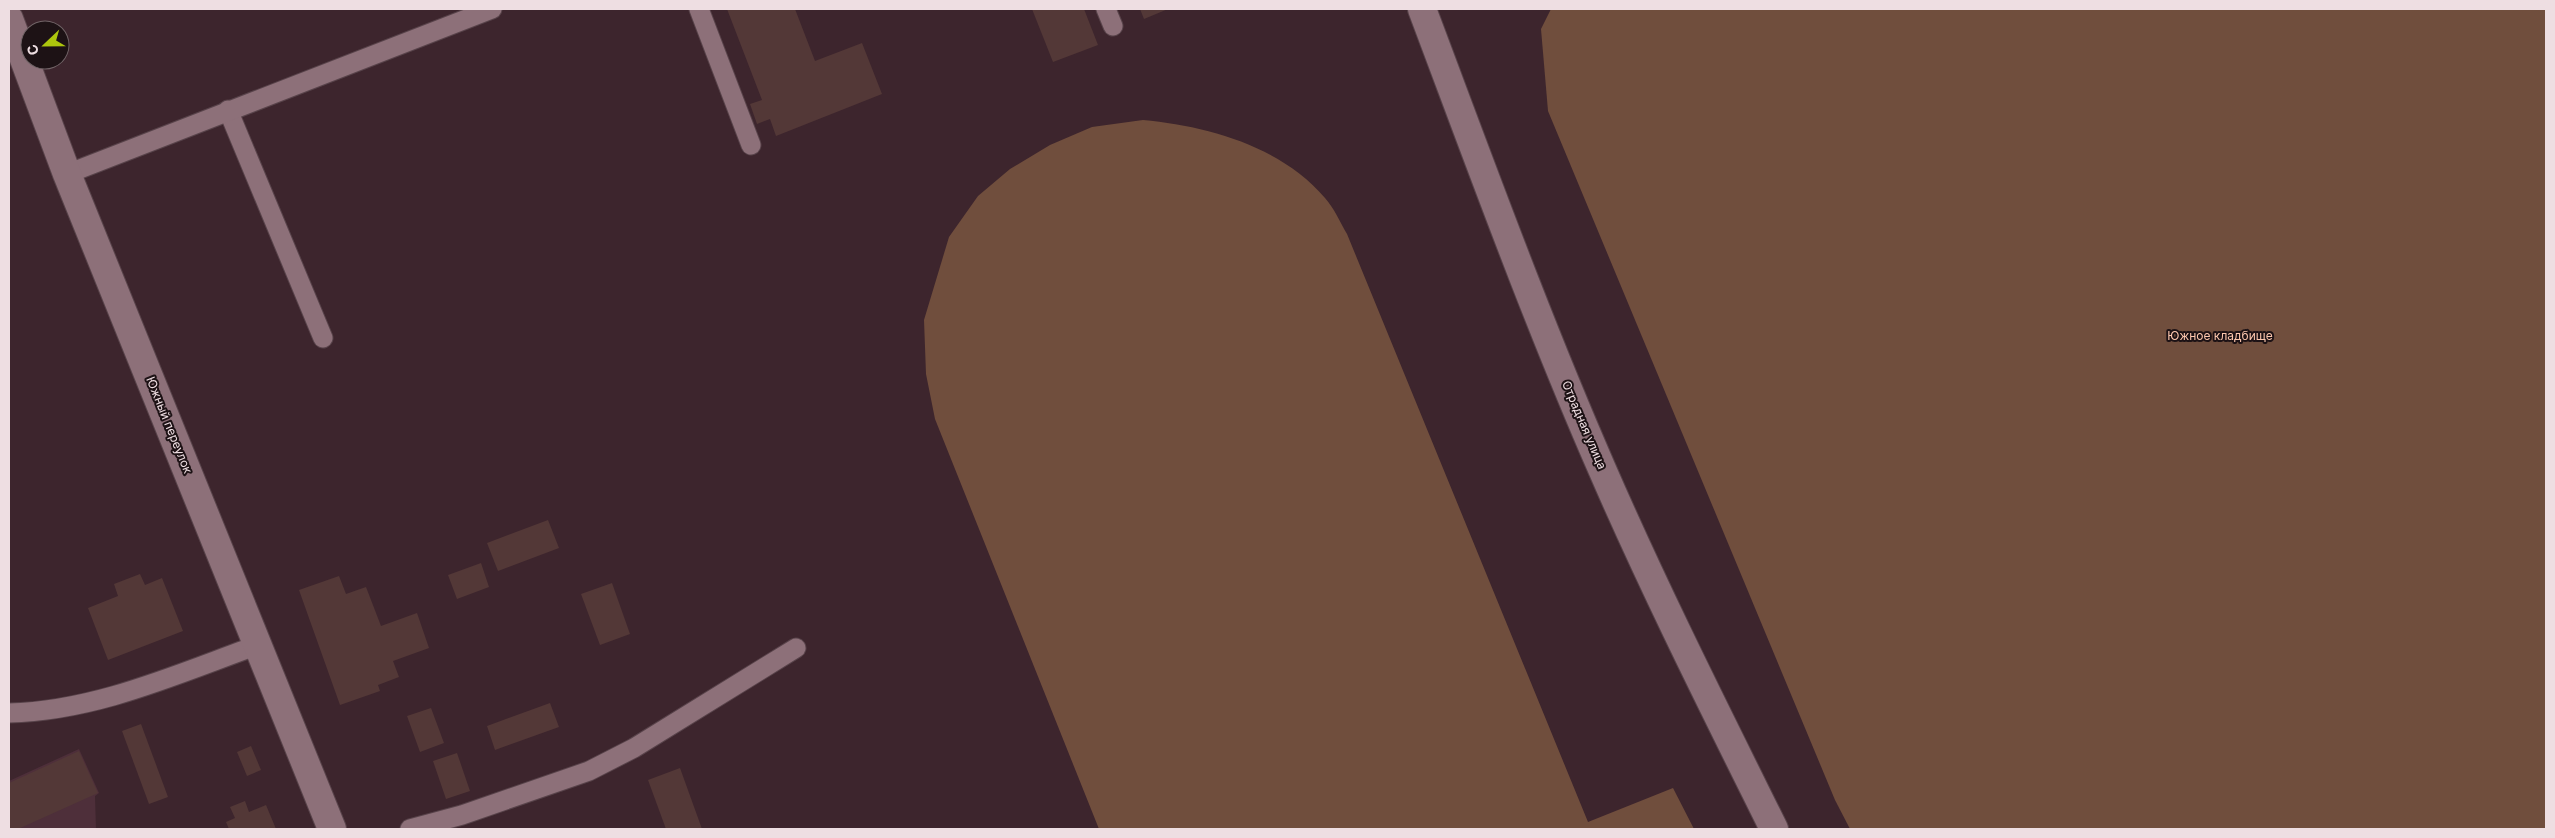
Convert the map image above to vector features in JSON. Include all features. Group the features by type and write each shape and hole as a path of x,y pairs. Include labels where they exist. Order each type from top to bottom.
{"street":[{"name":"Отрадная улица","path":"1422,9 1544,329 1602,469 1676,631 1774,829"},
{"name":"Южный переулок","path":"9,19 67,174 332,829"}],"lane":[{"path":"67,174 492,9"},
{"path":"699,9 751,145"},
{"path":"228,110 323,338"},
{"path":"9,713 54,710 107,699 258,646"},
{"path":"410,829 462,815 589,771 634,748 796,648"}],"shaded area":[{"path":"79,749 99,793 95,796 96,829 9,829 9,781"}],"green space":[{"name":"Южное кладбище","path":"1551,9 2546,9 2546,829 1850,829 1835,800 1548,111 1541,29"},
{"path":"1143,120 1192,127 1242,142 1265,152 1287,165 1307,180 1325,198 1347,234 1588,822 1673,788 1694,829 1099,829 935,419 926,374 924,320 949,237 978,196 1010,169 1050,145 1092,127"}],"building":[{"path":"727,9 795,9 815,61 862,43 882,94 776,136 770,119 757,124 750,104 762,100"},
{"path":"1032,9 1084,9 1098,45 1053,62"},
{"path":"1140,9 1168,9 1144,19"},
{"path":"548,520 559,548 498,571 487,543"},
{"path":"481,563 489,587 457,599 448,575"},
{"path":"140,574 145,585 162,578 183,631 108,660 88,608 118,596 114,584"},
{"path":"339,576 346,594 366,587 381,626 417,613 429,648 393,661 399,677 378,685 380,691 340,705 299,590"},
{"path":"612,583 630,634 600,645 581,594"},
{"path":"550,703 559,727 495,750 487,726"},
{"path":"431,708 444,743 420,752 407,716"},
{"path":"141,724 168,797 149,804 122,731"},
{"path":"251,746 261,770 247,776 237,752"},
{"path":"79,751 98,793 18,829 9,829 9,783"},
{"path":"457,753 470,791 446,799 433,761"},
{"path":"680,768 702,829 666,829 648,780"},
{"path":"245,801 249,812 266,805 276,829 229,829 226,822 235,818 230,807"}]}
